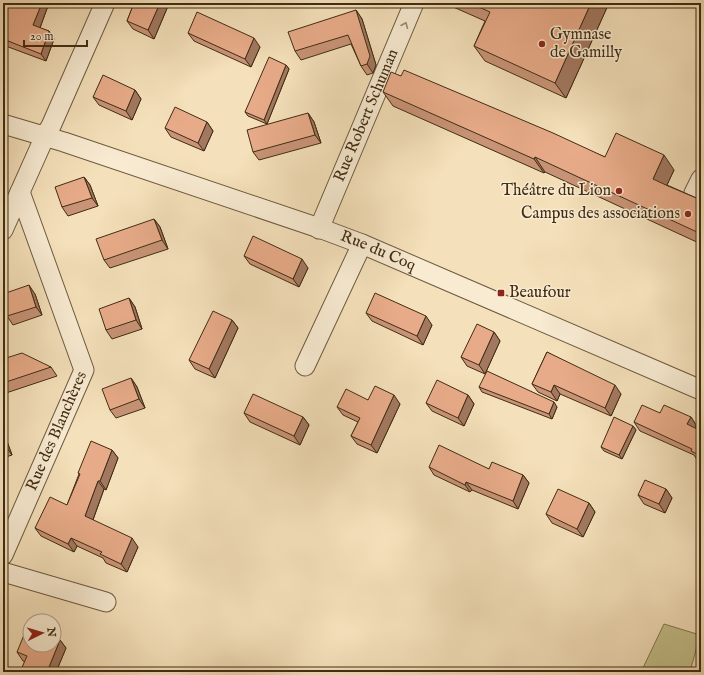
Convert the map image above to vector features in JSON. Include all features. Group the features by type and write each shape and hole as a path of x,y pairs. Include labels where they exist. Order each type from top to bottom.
{"street":[{"path":"3,230 105,3"},
{"name":"Rue Robert Schuman","path":"319,229 414,3"},
{"name":"Rue du Coq","path":"3,124 45,136 362,244 701,390"},
{"path":"701,179 694,193 701,196"},
{"name":"Rue des Blanchères","path":"3,556 84,370 20,192"},
{"path":"305,366 362,244"},
{"path":"3,572 106,602"}],"shaded area":[{"path":"664,624 700,635 690,672 641,672"}],"building":[{"path":"7,3 42,3 33,25 49,31 41,54 3,39 3,14"},
{"path":"134,3 160,3 148,30 127,21"},
{"name":"Gymnase de Gamilly","path":"470,3 591,3 555,83 474,46 490,12"},
{"path":"356,10 370,56 367,64 361,66 348,35 295,51 288,32"},
{"path":"197,12 254,38 245,59 188,33"},
{"path":"269,57 286,65 264,120 245,112"},
{"path":"404,70 553,133 605,157 616,133 664,155 653,179 701,200 701,232 697,232 535,157 534,159 383,92 391,72 401,76"},
{"path":"103,75 135,90 126,111 93,97"},
{"path":"175,107 207,122 198,143 165,128"},
{"path":"308,113 315,135 253,152 247,130"},
{"path":"84,177 92,198 62,207 55,187"},
{"path":"154,219 162,240 104,260 96,239"},
{"path":"253,236 302,259 293,279 244,256"},
{"path":"29,285 36,307 7,316 3,305 3,294"},
{"path":"375,293 426,316 417,336 366,313"},
{"path":"129,298 136,320 106,330 99,309"},
{"path":"213,311 232,320 209,369 189,360"},
{"path":"477,324 494,332 479,365 461,357"},
{"path":"547,352 615,385 605,408 554,385 551,392 532,384"},
{"path":"22,353 51,367 3,383 3,359"},
{"path":"487,371 554,402 549,414 479,387"},
{"path":"131,378 139,399 110,410 102,389"},
{"path":"437,380 468,395 458,418 426,403"},
{"path":"375,386 394,395 371,445 351,436 360,418 337,407 346,389 368,400"},
{"path":"253,394 303,417 294,436 244,413"},
{"path":"642,405 660,413 664,405 691,417 687,424 701,431 701,456 691,451 692,449 634,422"},
{"path":"614,417 633,426 619,455 601,447"},
{"path":"3,439 6,447 3,448"},
{"path":"91,441 112,450 100,481 98,481 85,516 132,538 121,564 100,554 102,552 71,538 68,544 35,528 50,497 67,505 80,474 78,473"},
{"path":"439,445 489,469 492,462 523,475 513,501 466,482 465,485 429,467"},
{"path":"645,480 666,489 659,504 638,495"},
{"path":"558,489 589,503 577,529 546,514"},
{"path":"22,640 22,653 55,653 47,672 20,672 27,656 17,652"}],"place":[{"name":"Gymnase de Gamilly","path":"542,44"},
{"name":"Théâtre du Lion","path":"619,191"},
{"name":"Campus des associations","path":"688,214"},
{"name":"Beaufour","path":"501,293"}]}
